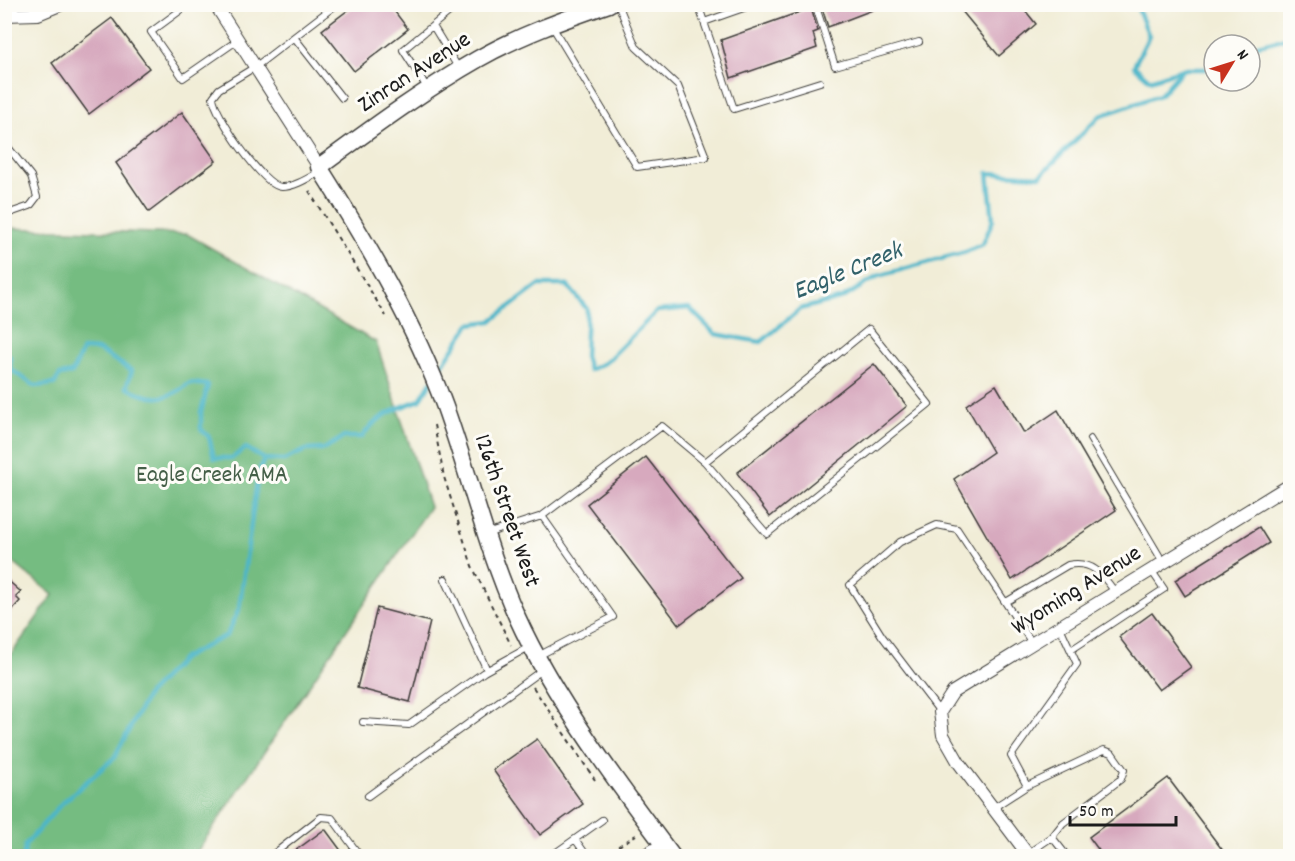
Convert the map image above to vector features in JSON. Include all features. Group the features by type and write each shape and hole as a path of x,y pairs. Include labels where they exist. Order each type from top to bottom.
{"street":[{"path":"4,15 62,4"},
{"path":"214,4 320,169"},
{"name":"Zinran Avenue","path":"320,169 428,90 480,58 552,25 609,4"},
{"name":"126th Street West","path":"320,169 377,262 417,340 444,406 486,534 517,618 596,750 667,850"},
{"name":"Wyoming Avenue","path":"940,712 953,692 1290,484"},
{"path":"940,712 943,735 959,763 1028,855"},
{"path":"644,856 667,850"}],"lane":[{"path":"189,4 151,32 183,78 238,40"},
{"path":"320,169 282,188 274,185 264,178 226,126 213,105 213,97 227,83 255,67 337,4"},
{"path":"428,90 403,50 459,4"},
{"path":"552,25 637,167 706,157 678,86 636,47 618,4"},
{"path":"698,4 734,109 820,82"},
{"path":"704,22 755,4"},
{"path":"815,4 835,66 919,42"},
{"path":"433,26 460,70"},
{"path":"294,37 342,98"},
{"path":"4,142 31,176 37,197 30,206 16,213 4,215"},
{"path":"486,534 542,516 662,426 705,462 767,534 929,404 869,329 705,462"},
{"path":"1090,439 1163,562"},
{"path":"368,796 539,656 613,617 542,516"},
{"path":"940,712 882,636 850,585 900,542 937,525 957,529 1032,644"},
{"path":"1006,602 1068,565 1079,563 1101,572 1115,592"},
{"path":"1071,650 1164,589 1151,570"},
{"path":"445,579 487,670"},
{"path":"1027,786 1011,756 1077,664 1060,627"},
{"path":"363,722 409,725 487,670 539,656"},
{"path":"993,808 1027,786 1095,752 1104,750 1112,753 1124,770 1121,779 1063,823 1052,837 1028,855"},
{"path":"271,856 321,817 332,818 360,856"},
{"path":"551,856 602,820"},
{"path":"1052,837 1067,856"},
{"path":"575,840 586,856"}],"green space":[{"name":"Eagle Creek AMA","path":"5,228 187,234 376,342 430,507 194,856 5,856 5,663 53,595 5,556"}],"building":[{"path":"356,4 389,4 408,29 354,71 322,30"},
{"path":"821,4 888,4 828,27 821,5"},
{"path":"956,4 1020,4 1036,24 999,56"},
{"path":"811,8 818,31 813,33 817,48 731,78 721,40"},
{"path":"112,18 149,68 89,114 52,63"},
{"path":"182,112 216,161 149,212 116,163"},
{"path":"874,364 907,406 770,517 737,473"},
{"path":"996,385 1024,433 1058,410 1116,510 1012,580 954,479 993,452 966,405"},
{"path":"646,457 741,578 679,625 587,504"},
{"path":"1259,527 1269,543 1185,596 1175,580"},
{"path":"4,577 21,592 16,597 20,601 4,619"},
{"path":"377,608 430,622 410,702 357,688"},
{"path":"1152,613 1191,667 1159,690 1119,637"},
{"path":"537,739 583,804 540,835 493,770"},
{"path":"1168,778 1227,856 1103,856 1089,837"},
{"path":"325,829 345,856 288,856"}],"waterway":[{"path":"1136,4 1149,36 1134,66 1150,80 1183,69 1202,69"},
{"name":"Eagle Creek","path":"1262,44 1290,37"},
{"name":"Eagle Creek","path":"437,373 470,324 491,321 539,285 567,285 587,309 585,356 589,370 606,362 657,311 689,308 715,334 761,342 800,309 843,298 878,276 966,252 983,244 993,220 988,173 1040,176 1100,116 1160,95 1183,69"},
{"name":"Eagle Creek","path":"4,355 10,357 10,369 35,386 54,384 60,375 72,373 83,349 99,350 132,371 126,387 144,395 167,396 190,383 208,385 201,412 201,429 209,437 214,458 232,458 246,448 264,459 284,460 306,450 324,449 344,437 362,437 380,418 420,400 431,382"},
{"path":"24,856 25,845 62,803 114,758 148,694 183,658 227,635 239,609 258,474 264,459"}]}
